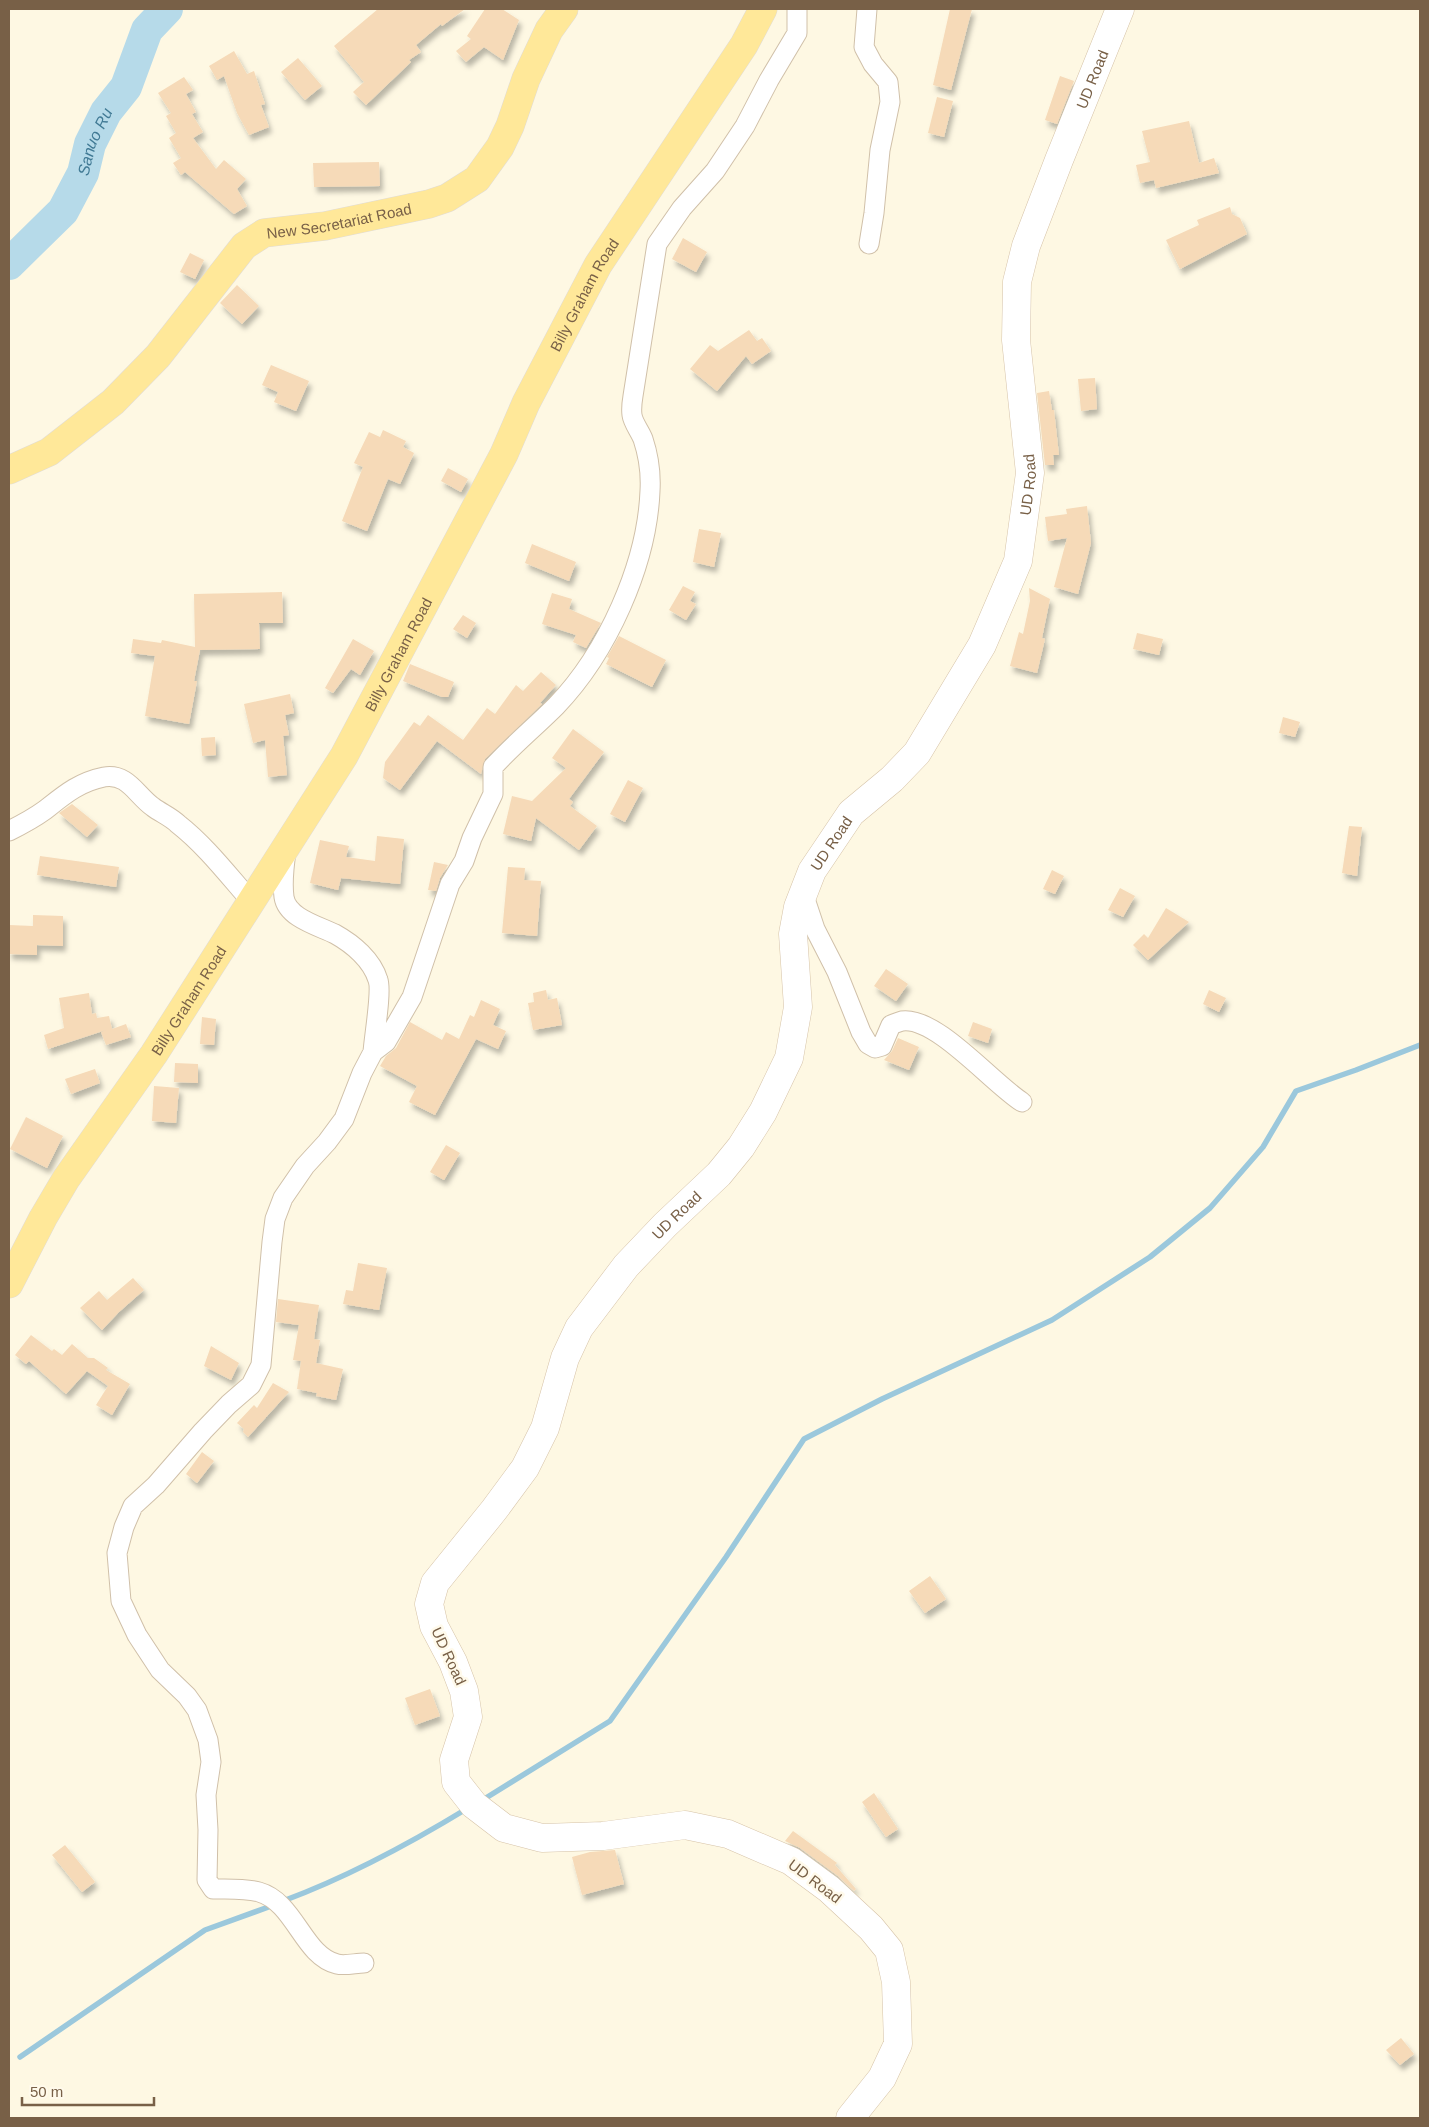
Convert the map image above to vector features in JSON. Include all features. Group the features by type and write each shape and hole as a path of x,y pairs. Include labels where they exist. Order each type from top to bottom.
{"main road":[{"name":"New Secretariat Road","path":"9,470 49,452 113,402 158,356 197,308 238,252 264,233 325,226 428,204 447,198 476,179 500,147 510,126 526,79 549,30 564,9"},
{"name":"Billy Graham Road","path":"9,1284 66,1178 154,1054 344,756 504,454 526,403 598,265 744,45 762,9"},
{"name":"UD Road","path":"850,2118 882,2078 898,2044 896,1982 889,1950 877,1935 829,1889 791,1861 728,1834 685,1825 604,1836 542,1838 504,1828 474,1805 456,1782 454,1760 468,1717 464,1691 453,1662 434,1626 428,1604 435,1583 525,1468 545,1428 565,1358 579,1328 626,1266 719,1174 741,1147 776,1089 789,1058 798,1007 793,934 798,907 812,871 851,813 892,779 917,753 982,645 1018,561 1030,473 1016,340 1018,282 1026,246 1120,9"}],"street":[{"path":"373,1052 386,1042 412,997 450,884 464,861 472,838 493,794 493,767 556,705 581,676 608,630 626,594 638,559 651,490 648,461 642,438 632,416 633,396 657,244 682,208 715,171 745,126 768,80 797,33 797,9"},
{"path":"868,9 864,47 873,64 888,82 890,102 880,150 869,244"},
{"path":"9,832 44,811 77,785 103,777 121,778 129,783 154,808 178,823 205,849 251,901"},
{"path":"287,846 283,872 285,876 284,899 293,912 307,922 334,934 367,959 379,981 373,1052 362,1073 344,1119 327,1142 305,1166 283,1198 275,1219 261,1365 251,1385 216,1417 156,1485 133,1506 124,1527 117,1553 121,1601 137,1635 160,1670 187,1696 197,1710 208,1740 211,1762 206,1795 208,1830 207,1880 213,1889 259,1892 269,1897 285,1910 322,1957 338,1965 364,1963"},
{"path":"803,893 815,929 837,972 861,1032 868,1044 875,1048 882,1046 891,1026 901,1021 915,1022 941,1034 1022,1102"}],"building":[{"path":"378,9 465,9 442,26 441,24 416,45 421,52 409,60 411,62 366,105 353,92 364,82 334,46"},
{"path":"485,9 502,9 519,20 503,60 484,47 466,62 456,51 471,39 467,36"},
{"path":"950,9 972,9 951,90 933,85"},
{"path":"234,51 247,74 254,71 265,104 261,105 269,127 249,135 237,113 224,76 217,80 209,66"},
{"path":"298,58 322,86 305,100 281,72"},
{"path":"1060,76 1074,81 1057,124 1045,120"},
{"path":"184,77 193,90 186,94 196,112 192,114 203,132 193,138 216,169 224,160 246,179 237,189 247,206 234,214 185,172 181,175 173,163 181,158 169,138 176,133 166,116 171,113 158,93"},
{"path":"937,97 953,101 944,137 928,133"},
{"path":"1189,121 1199,163 1214,158 1219,173 1156,188 1154,180 1140,183 1136,165 1150,162 1142,131"},
{"path":"379,162 380,186 314,187 313,163"},
{"path":"1230,207 1232,214 1240,218 1247,234 1180,269 1166,240 1199,225 1197,220"},
{"path":"683,238 707,252 696,272 672,259"},
{"path":"190,253 204,260 195,279 180,272"},
{"path":"237,285 259,306 242,324 220,303"},
{"path":"749,330 757,341 762,338 771,351 752,364 746,356 717,391 690,369 710,345 718,351"},
{"path":"271,365 309,381 296,411 274,402 278,392 262,385"},
{"path":"1095,378 1097,409 1081,411 1078,379"},
{"path":"1049,391 1052,410 1054,410 1059,455 1053,455 1054,465 1045,465 1037,393"},
{"path":"383,430 406,441 403,447 414,453 400,484 388,479 367,531 342,521 363,467 354,463 369,432 380,437"},
{"path":"448,468 468,479 461,492 441,481"},
{"path":"1087,506 1091,543 1078,594 1054,587 1067,538 1048,541 1045,517 1067,514 1066,509"},
{"path":"699,529 721,533 714,567 693,562"},
{"path":"532,544 576,562 569,581 525,563"},
{"path":"683,586 695,592 690,601 696,604 686,620 669,610"},
{"path":"1029,588 1050,599 1042,638 1045,639 1037,673 1010,666 1019,632 1023,634 1030,601"},
{"path":"282,592 283,623 259,623 260,649 200,650 194,681 197,681 189,724 145,716 155,656 131,653 133,639 161,643 162,640 195,647 194,594"},
{"path":"552,593 572,599 569,609 601,623 586,648 573,642 576,635 542,624"},
{"path":"463,615 476,623 467,638 453,629"},
{"path":"1137,633 1163,639 1159,655 1133,649"},
{"path":"619,636 666,660 652,687 606,664 609,658 607,657"},
{"path":"353,639 374,651 360,675 351,669 333,693 325,688"},
{"path":"410,664 454,682 448,697 442,697 403,681"},
{"path":"541,672 556,685 540,703 542,704 485,759 481,774 437,741 400,790 383,778 385,762 414,722 420,726 428,715 463,740 487,708 495,714 516,685 523,691"},
{"path":"290,694 294,713 285,715 289,735 283,736 287,775 268,777 265,740 253,743 244,704"},
{"path":"1283,717 1300,722 1295,737 1279,733"},
{"path":"573,729 604,752 569,799 573,802 570,806 597,826 579,850 536,818 531,841 503,834 512,796 532,801 566,768 552,758"},
{"path":"215,737 216,755 202,756 201,738"},
{"path":"628,780 643,788 625,822 610,814"},
{"path":"72,804 98,825 87,837 59,813"},
{"path":"1349,826 1362,827 1357,876 1342,873"},
{"path":"377,836 404,839 400,884 341,878 338,890 310,883 320,840 349,846 346,857 375,861"},
{"path":"40,856 119,867 116,887 37,875"},
{"path":"434,862 448,865 440,878 436,891 428,890"},
{"path":"508,867 525,868 524,880 541,881 537,936 502,933"},
{"path":"1052,870 1064,876 1055,894 1043,889"},
{"path":"1120,888 1135,896 1123,917 1108,910"},
{"path":"1166,908 1189,922 1148,960 1133,945 1144,934 1148,938"},
{"path":"33,915 63,916 63,946 37,945 37,955 9,954 9,925 33,926"},
{"path":"886,969 908,984 896,1001 874,986"},
{"path":"546,990 548,1000 557,998 562,1025 533,1030 528,1003 534,1002 533,993"},
{"path":"1209,990 1226,998 1219,1012 1203,1004"},
{"path":"89,993 92,1014 96,1013 97,1018 109,1016 112,1029 126,1024 131,1037 106,1045 101,1032 106,1030 48,1049 44,1035 64,1028 59,998"},
{"path":"481,1000 500,1009 493,1025 506,1031 498,1049 476,1039 435,1115 409,1102 417,1086 380,1066 386,1056 396,1048 410,1022 442,1040 446,1032 459,1039 470,1015 474,1017"},
{"path":"202,1017 216,1019 214,1045 200,1044"},
{"path":"973,1022 992,1029 988,1043 968,1036"},
{"path":"898,1038 919,1047 909,1070 884,1060 892,1051"},
{"path":"175,1063 198,1064 198,1083 174,1082"},
{"path":"95,1069 100,1083 71,1094 65,1079"},
{"path":"154,1086 179,1088 176,1123 152,1121"},
{"path":"26,1117 63,1136 47,1168 10,1149"},
{"path":"446,1145 460,1153 444,1180 430,1172"},
{"path":"358,1263 387,1268 379,1310 343,1304 346,1290 353,1291"},
{"path":"133,1278 144,1290 102,1330 80,1308 99,1291 107,1300"},
{"path":"278,1299 319,1305 314,1339 320,1340 316,1363 343,1369 336,1400 316,1396 317,1393 297,1389 301,1361 293,1360 299,1325 276,1322"},
{"path":"31,1335 52,1351 54,1349 62,1355 72,1344 88,1358 94,1358 108,1368 106,1370 130,1384 112,1415 96,1405 108,1386 87,1371 66,1394 29,1361 26,1364 15,1355"},
{"path":"211,1346 239,1363 231,1380 204,1366"},
{"path":"273,1383 289,1392 248,1437 243,1432 244,1429 237,1423 254,1405 257,1408"},
{"path":"202,1452 214,1461 197,1483 186,1474"},
{"path":"930,1576 946,1599 925,1613 909,1591"},
{"path":"430,1689 440,1716 415,1725 405,1698"},
{"path":"874,1793 898,1829 886,1837 862,1802"},
{"path":"793,1831 837,1863 835,1865 856,1889 854,1891 838,1876 800,1848 785,1841"},
{"path":"65,1845 95,1882 82,1892 52,1855"},
{"path":"615,1850 624,1884 582,1895 572,1857 590,1852"},
{"path":"1401,2038 1414,2054 1400,2065 1386,2050"}],"waterway":[{"name":"Sanuo Ru","path":"9,264 63,211 83,173 90,144 106,112 126,87 147,30 167,9"},
{"path":"481,1801 610,1721 726,1557 804,1439 882,1399 1052,1320 1150,1257 1210,1208 1263,1147 1296,1091 1420,1045"},
{"path":"283,1901 378,1859 468,1808"},
{"path":"20,2057 205,1930 274,1905"}]}
